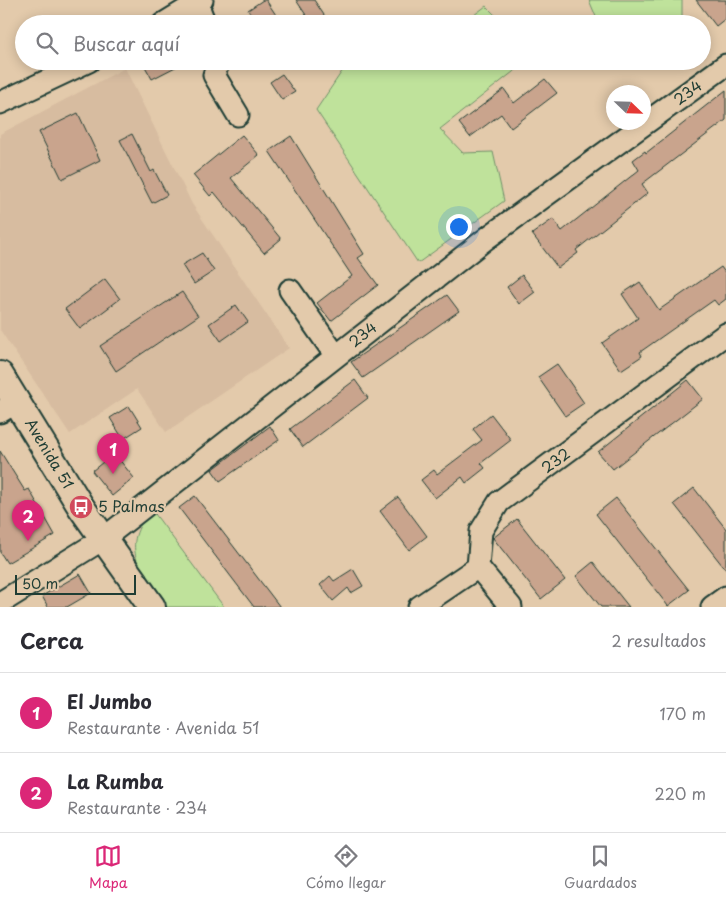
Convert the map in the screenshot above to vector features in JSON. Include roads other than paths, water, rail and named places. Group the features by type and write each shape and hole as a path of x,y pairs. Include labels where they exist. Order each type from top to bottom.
{"main road":[{"name":"Avenida 51","path":"0,374 9,407 152,607"}],"street":[{"path":"175,15 191,3 199,15"},
{"name":"234","path":"0,603 103,539 487,238 726,65"},
{"path":"0,103 70,70"},
{"path":"216,70 214,75 238,115"},
{"path":"290,290 336,356"},
{"name":"232","path":"478,567 481,531 500,502 726,334"},
{"path":"419,607 478,567 511,607"},
{"path":"712,607 726,597"}],"place":[{"name":"El Jumbo","path":"113,474"},
{"name":"5 Palmas","path":"81,507"},
{"name":"La Rumba","path":"28,541"}]}
